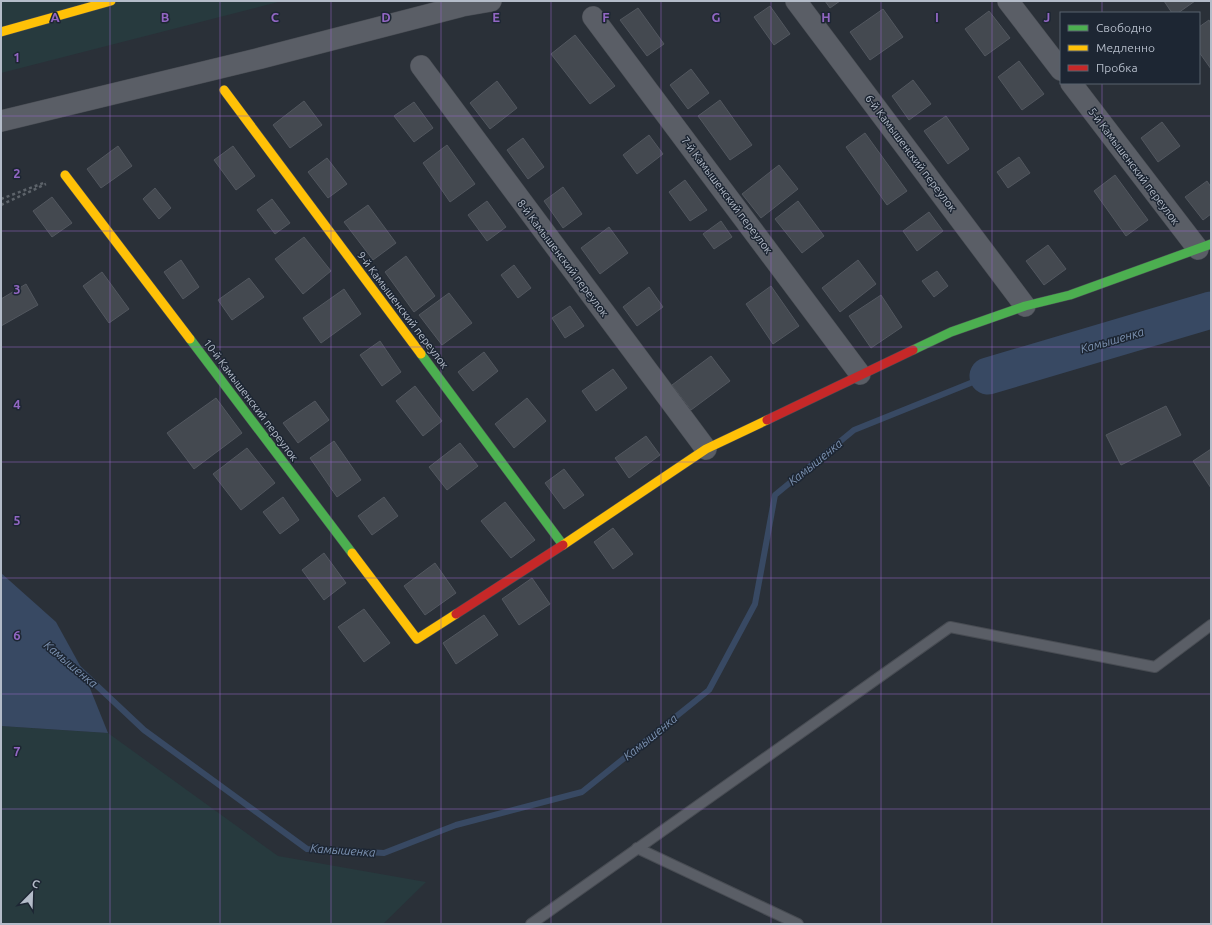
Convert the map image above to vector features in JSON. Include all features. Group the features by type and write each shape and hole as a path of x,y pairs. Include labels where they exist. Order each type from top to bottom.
{"street":[{"path":"1,32 111,1"},
{"path":"1,121 254,60 462,6 491,1"},
{"name":"6-й Камышенский переулок","path":"796,1 1025,306"},
{"path":"1008,1 1060,69"},
{"name":"7-й Камышенский переулок","path":"593,17 860,374"},
{"name":"8-й Камышенский переулок","path":"421,66 706,449"},
{"name":"5-й Камышенский переулок","path":"1072,84 1204,247"},
{"name":"9-й Камышенский переулок","path":"224,90 563,545"},
{"name":"10-й Камышенский переулок","path":"65,175 417,639 563,545"},
{"path":"563,545 706,449 860,374 951,332 1025,306 1070,295 1204,247"}],"lane":[{"path":"531,924 950,627 1155,666 1211,625"},
{"path":"637,848 798,924"}],"path":[{"path":"1,199 65,175"},
{"path":"1,205 65,175"}],"green space":[{"path":"1,1 282,1 1,73"},
{"path":"1,726 108,733 278,856 426,882 383,924 1,924"}],"water":[{"path":"1,573 56,622 83,671 108,733 1,726"}],"building":[{"path":"825,1 840,1 830,8"},
{"path":"1164,1 1195,1 1179,12 1171,12"},
{"path":"770,6 790,34 774,45 754,17"},
{"path":"638,8 664,44 647,56 620,20"},
{"path":"883,9 903,37 870,60 850,32"},
{"path":"989,11 1010,38 985,56 965,29"},
{"path":"1209,20 1211,24 1211,69 1200,53 1200,26"},
{"path":"575,35 615,86 590,104 551,54"},
{"path":"1019,61 1044,94 1022,110 998,77"},
{"path":"691,69 709,93 688,109 670,85"},
{"path":"913,80 931,104 909,120 892,96"},
{"path":"497,81 517,108 490,129 470,103"},
{"path":"720,100 752,145 730,160 698,116"},
{"path":"304,101 322,125 290,148 273,125"},
{"path":"414,102 433,128 414,142 394,116"},
{"path":"946,116 969,149 948,164 924,131"},
{"path":"1162,122 1180,146 1158,162 1141,138"},
{"path":"865,133 907,191 887,205 846,147"},
{"path":"649,135 663,154 637,174 623,155"},
{"path":"523,138 544,167 528,179 507,150"},
{"path":"447,145 475,184 450,202 423,163"},
{"path":"118,146 132,166 101,188 87,169"},
{"path":"233,146 255,176 236,190 214,160"},
{"path":"1019,157 1030,173 1008,188 997,172"},
{"path":"327,158 347,184 328,198 308,172"},
{"path":"779,165 798,189 761,218 742,194"},
{"path":"1115,175 1148,220 1126,236 1094,191"},
{"path":"685,180 707,210 690,221 669,192"},
{"path":"1207,181 1211,187 1211,214 1203,220 1185,197"},
{"path":"563,187 582,214 563,228 544,201"},
{"path":"155,188 171,208 159,219 143,199"},
{"path":"52,197 72,223 52,237 33,211"},
{"path":"272,199 290,223 275,234 257,210"},
{"path":"487,201 506,227 487,241 468,215"},
{"path":"798,201 824,236 802,253 775,219"},
{"path":"368,205 396,243 373,260 344,222"},
{"path":"929,212 943,231 917,251 903,231"},
{"path":"721,221 732,237 714,249 703,234"},
{"path":"609,227 628,253 600,274 581,248"},
{"path":"304,237 331,271 303,294 275,259"},
{"path":"1048,245 1066,269 1044,285 1026,261"},
{"path":"406,256 435,296 414,312 385,272"},
{"path":"181,260 199,287 183,299 164,272"},
{"path":"858,260 876,284 840,312 822,288"},
{"path":"514,265 531,288 518,298 501,275"},
{"path":"937,271 948,286 934,297 922,281"},
{"path":"102,272 129,309 109,323 83,286"},
{"path":"249,278 264,297 232,320 218,300"},
{"path":"26,284 38,305 1,326 1,299"},
{"path":"771,286 799,326 773,344 746,304"},
{"path":"649,287 663,307 637,326 623,307"},
{"path":"344,289 361,314 321,343 303,318"},
{"path":"449,293 472,323 442,345 419,315"},
{"path":"881,295 902,327 871,348 849,316"},
{"path":"570,306 584,326 565,338 552,318"},
{"path":"380,341 401,372 382,386 360,355"},
{"path":"484,352 498,371 473,391 458,372"},
{"path":"711,356 730,381 691,410 672,385"},
{"path":"613,369 627,388 596,411 582,391"},
{"path":"415,386 442,421 423,436 396,401"},
{"path":"216,398 242,433 194,469 167,433"},
{"path":"527,398 546,421 514,448 495,424"},
{"path":"315,401 329,420 298,443 283,423"},
{"path":"1166,406 1181,435 1121,465 1106,435"},
{"path":"646,436 660,455 629,478 615,458"},
{"path":"334,441 361,480 337,497 310,458"},
{"path":"460,443 478,466 447,490 429,467"},
{"path":"247,448 275,483 241,510 213,474"},
{"path":"1211,449 1211,488 1193,461"},
{"path":"564,469 584,495 564,509 545,483"},
{"path":"283,497 299,520 280,534 263,512"},
{"path":"384,497 398,516 372,535 358,516"},
{"path":"505,502 535,540 511,558 481,521"},
{"path":"613,528 633,554 613,569 594,542"},
{"path":"324,553 346,583 324,600 302,570"},
{"path":"435,563 456,593 425,615 404,586"},
{"path":"532,578 550,604 519,625 502,599"},
{"path":"364,609 390,643 364,662 338,627"},
{"path":"484,615 498,635 456,664 443,643"}],"waterway":[{"name":"Камышенка","path":"988,376 1211,310"},
{"name":"Камышенка","path":"77,667 144,730 307,849 384,853 456,825 582,792 709,690 755,604 775,495 854,430 988,376"}],"traffic: fast":[{"path":"913,350 951,332 1025,306 1070,295 1211,244"},
{"path":"190,339 352,553"},
{"path":"421,354 563,545"}],"traffic: slow":[{"path":"1,32 111,1"},
{"path":"224,90 421,354"},
{"path":"65,175 190,339"},
{"path":"563,545 706,449 767,420"},
{"path":"352,553 417,639 456,614"}],"traffic: jam":[{"path":"767,420 913,350"},
{"path":"456,614 563,545"}]}
